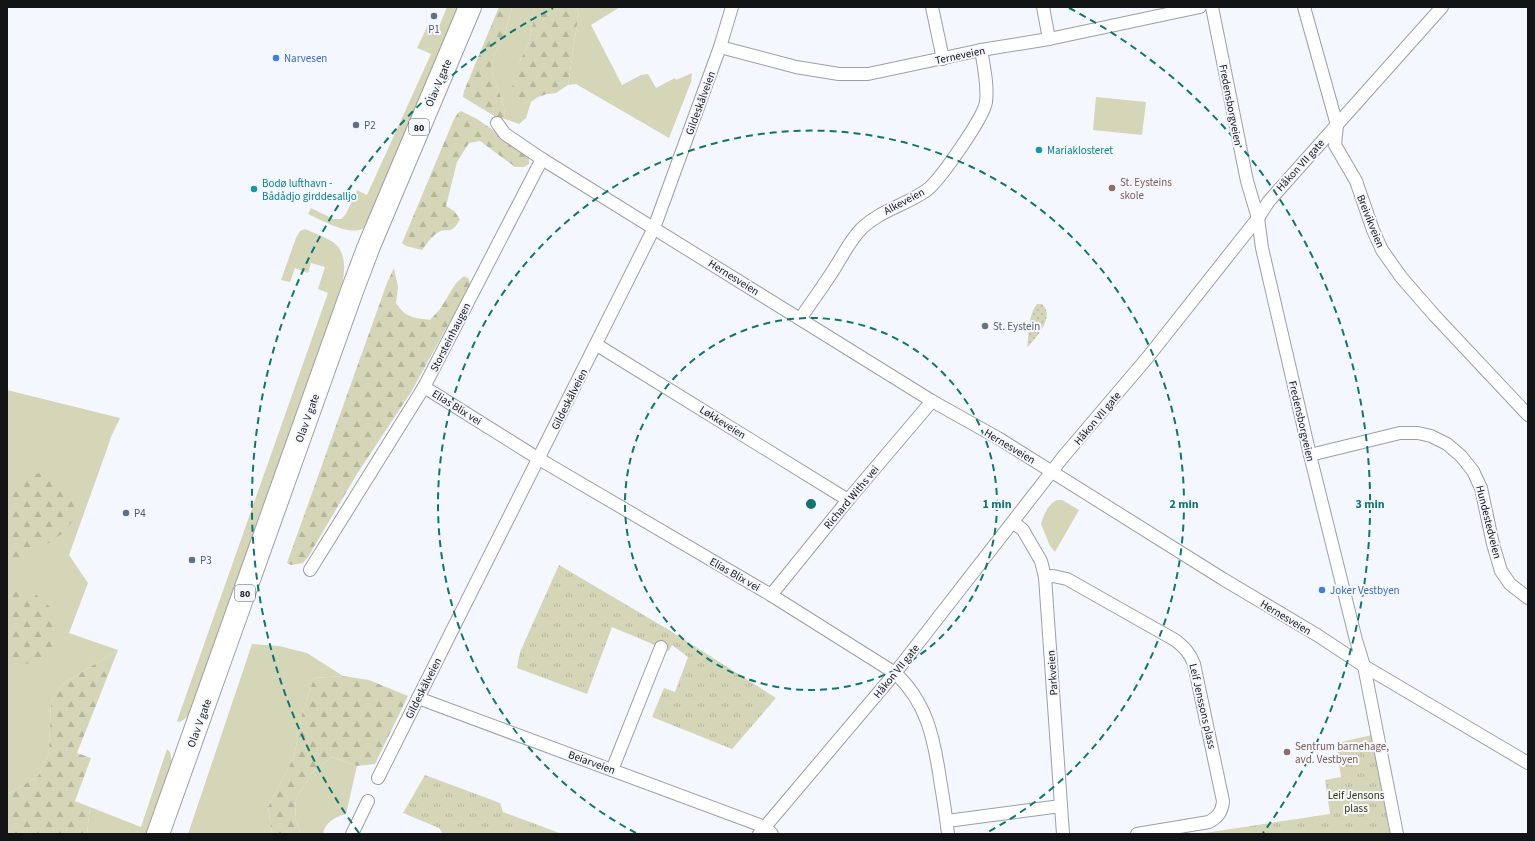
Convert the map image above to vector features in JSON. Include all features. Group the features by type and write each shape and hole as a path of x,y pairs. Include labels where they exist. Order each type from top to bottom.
{"highway":[{"name":"Olav V gate","path":"158,834 355,284 372,239 470,7"}],"street":[{"name":"Gildeskålveien","path":"378,778 654,228 720,47 732,7"},
{"path":"932,7 944,59"},
{"path":"1043,7 1049,39"},
{"name":"Terneveien","path":"720,47 796,67 839,74 868,74 981,50 1049,39 1200,7"},
{"name":"Fredensborgveien","path":"1212,7 1246,181 1258,218 1262,248 1310,455 1356,640 1364,666 1397,834"},
{"name":"Breivikveien","path":"1304,7 1337,125 1335,145 1356,181 1373,230 1382,250 1401,277 1435,316 1528,415"},
{"name":"Håkon VII gate","path":"766,832 895,673 1063,457 1148,358 1258,218 1276,192 1442,7"},
{"name":"Alkeveien","path":"800,319 836,266 849,243 861,229 877,215 928,189 941,175 977,122 986,103 987,92 981,50"},
{"name":"Hernesveien","path":"497,124 505,134 542,158 800,319 932,400 998,438 1223,579 1317,635 1364,666 1528,763"},
{"name":"Storsteinhaugen","path":"310,570 424,387 542,158"},
{"name":"Løkkeveien","path":"597,344 848,500"},
{"name":"Elias Blix vei","path":"424,387 539,459 771,595 895,673 910,687 917,698 930,726 935,745 948,834"},
{"name":"Richard Withs vei","path":"771,595 932,400"},
{"name":"Hundestedveien","path":"1310,455 1400,433 1418,433 1431,436 1447,444 1461,456 1474,471 1481,488 1492,544 1502,571 1510,584 1528,598"},
{"name":"Parkveien","path":"1013,522 1023,530 1041,561 1045,577 1062,834"},
{"name":"Leif Jenssons plass","path":"1045,577 1053,576 1067,579 1175,640 1191,656 1194,664 1223,801 1222,810 1216,818 1209,822 1138,834"},
{"path":"612,770 661,647"},
{"name":"Beiarveien","path":"418,698 612,770 766,832"},
{"path":"352,834 368,801"},
{"path":"947,821 1061,806"}],"green space":[{"path":"447,7 462,7 368,224 364,228 358,230 344,229 336,227 308,214 311,208 333,219 341,219 346,214 357,190 367,195 431,54 417,48 428,25 438,29"},
{"path":"499,7 512,7 504,38 494,54 491,68 504,106 505,119 499,119 463,97 464,91"},
{"path":"512,7 535,7 532,13 533,23 529,42 519,63 523,103 531,102 526,118 519,124 505,119 504,106 491,68 494,54 504,38"},
{"path":"535,7 575,7 579,11 568,85 556,93 547,94 538,97 531,102 523,103 512,88 519,63 529,42 533,23 532,13"},
{"path":"575,7 620,7 591,25 622,85 641,75 648,74 656,88 675,78 676,80 692,73 691,82 669,138 576,84 568,85 579,11"},
{"path":"1096,97 1146,102 1142,135 1093,130"},
{"path":"461,111 477,119 529,155 529,164 524,167 515,167 480,141 469,143 457,162 446,206 454,211 460,219 457,224 454,228 437,233 422,250 406,246 402,243 454,119"},
{"path":"305,229 333,242 338,247 344,266 341,292 193,707 189,714 179,722 177,721 328,293 318,289 325,267 311,263 308,273 295,268 290,282 281,280 296,238 300,231"},
{"path":"394,268 398,287 396,303 403,312 414,318 430,320 440,309 456,283 464,276 469,279 470,285 411,392 357,474 308,557 303,563 291,565 287,563 387,283"},
{"path":"1037,304 1042,304 1046,309 1046,321 1027,348 1030,319"},
{"path":"7,390 120,418 111,437 69,555 88,583 69,633 118,650 64,683 51,702 49,752 38,776 7,795"},
{"path":"46,471 64,483 78,514 63,533 43,547 7,562 7,483"},
{"path":"1057,500 1062,500 1079,510 1055,552 1050,546 1041,524 1049,507"},
{"path":"559,565 669,630 776,698 732,749 652,717 664,688 675,692 688,657 672,645 669,651 612,627 587,694 517,668 520,652"},
{"path":"7,586 14,592 35,594 57,613 51,650 42,663 17,664 7,657"},
{"path":"252,644 279,646 307,653 343,676 314,678 302,714 294,757 268,807 272,834 188,834"},
{"path":"118,650 77,753 91,758 75,801 90,807 87,834 7,834 7,795 38,776 49,752 51,702 64,683"},
{"path":"343,676 369,680 408,696 375,764 357,766 332,757 311,774 296,799 295,819 301,834 272,834 268,807 294,757 302,714 314,678"},
{"name":"Leif Jensons plass","path":"1372,735 1390,834 1198,834 1330,814 1325,780 1341,777 1336,743"},
{"path":"167,749 170,752 172,762 146,834 87,834 90,807 141,827"},
{"path":"332,757 357,766 346,814 328,823 323,834 301,834 295,819 296,799 311,774"},
{"path":"425,775 500,803 503,812 562,834 443,834 439,828 403,813"}],"place":[{"name":"P1","path":"434,16"},
{"name":"Narvesen","path":"276,58"},
{"name":"P2","path":"356,125"},
{"name":"Mariaklosteret","path":"1039,150"},
{"name":"St. Eysteins skole","path":"1112,188"},
{"name":"Bodø lufthavn - Bådådjo girddesalljo","path":"254,189"},
{"name":"St. Eystein","path":"985,326"},
{"name":"P4","path":"126,513"},
{"name":"P3","path":"192,560"},
{"name":"Joker Vestbyen","path":"1322,590"},
{"name":"Sentrum barnehage, avd. Vestbyen","path":"1287,752"}]}
